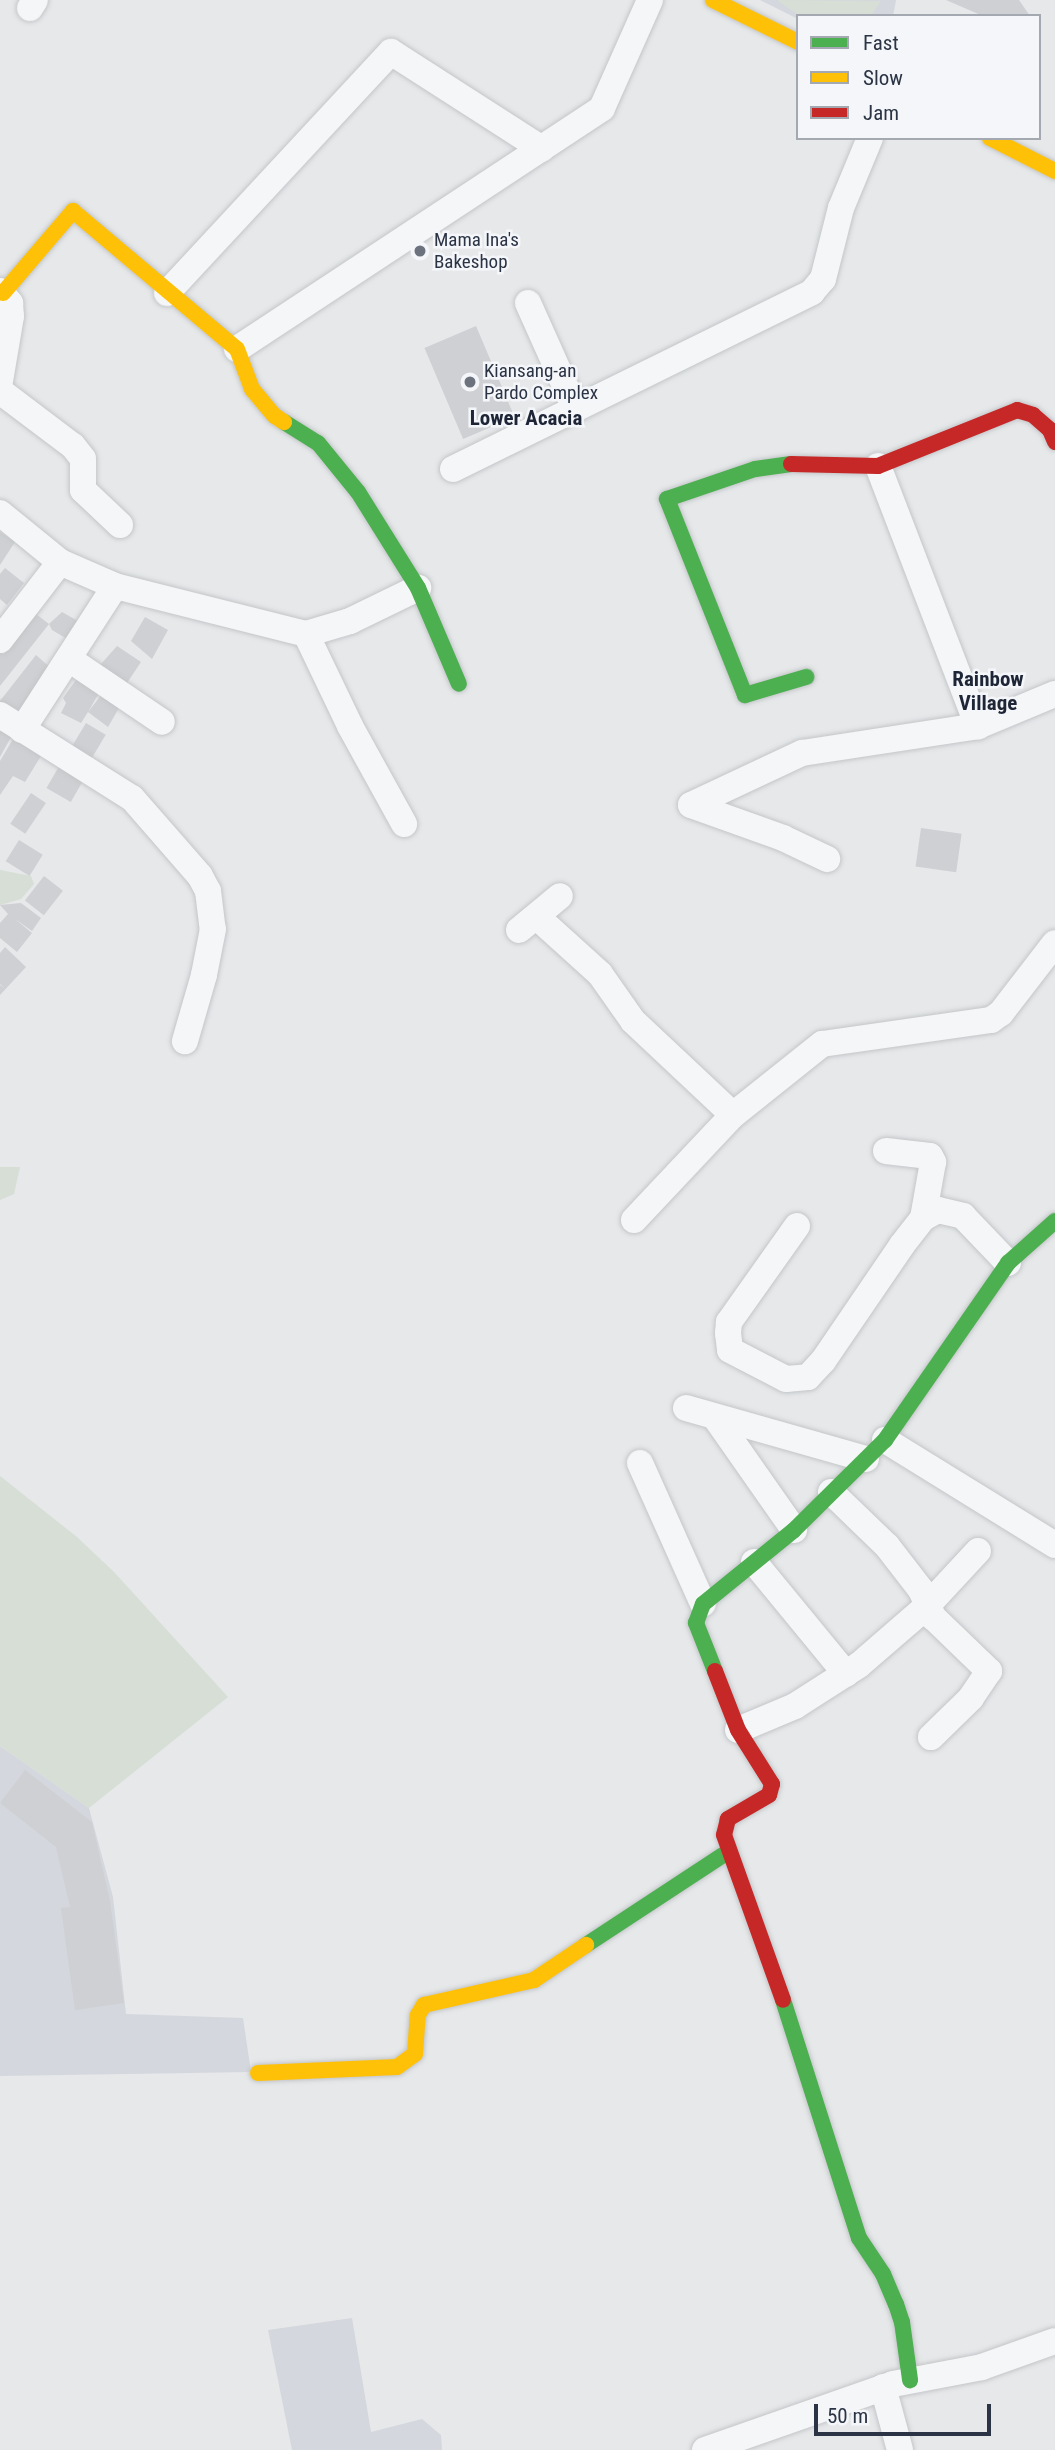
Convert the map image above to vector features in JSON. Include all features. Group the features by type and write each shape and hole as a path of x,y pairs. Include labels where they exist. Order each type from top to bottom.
{"street":[{"path":"237,349 602,108 650,0"},
{"path":"713,0 796,41"},
{"path":"167,293 391,52 542,149"},
{"path":"453,469 812,292 823,279 841,208 869,140"},
{"path":"994,140 1055,171"},
{"path":"0,381 10,316 10,303 1,292 72,211 237,349 252,389 275,416 318,443 358,492 418,588 459,684"},
{"path":"528,303 575,408"},
{"path":"0,391 73,446 83,459 83,490 120,525"},
{"path":"806,677 745,695 667,499 755,470 798,463 878,466 1017,411 1032,415 1050,430 1055,442"},
{"path":"878,466 978,726"},
{"path":"0,513 60,562 115,586 306,634 350,621 418,588"},
{"path":"0,640 60,562"},
{"path":"22,730 115,586"},
{"path":"306,634 350,726 404,824"},
{"path":"69,659 162,722"},
{"path":"827,859 783,838 691,805 802,753 978,726 1055,694"},
{"path":"0,715 132,797 201,876 212,910 213,929 204,975 185,1041"},
{"path":"559,896 528,924 600,974 633,1021 733,1115"},
{"path":"634,1220 733,1115 822,1044 991,1020 1001,1013 1055,943"},
{"path":"797,1226 729,1322 728,1333 730,1349 786,1379 808,1377 823,1362 923,1218 933,1162 930,1156 886,1151"},
{"path":"923,1218 938,1210 963,1216 1008,1263"},
{"path":"911,2379 899,2314 883,2274 859,2238 804,2059 724,1835 729,1819 769,1795 772,1784 738,1730 696,1622 703,1604 794,1530 885,1440 1008,1263 1046,1225 1055,1222"},
{"path":"686,1408 866,1459"},
{"path":"715,1417 794,1530"},
{"path":"885,1440 1055,1545"},
{"path":"640,1463 703,1604"},
{"path":"831,1492 864,1521 910,1573 939,1624 989,1671 971,1698 931,1737"},
{"path":"738,1730 795,1706 846,1674 927,1606 978,1551"},
{"path":"754,1562 846,1674"},
{"path":"258,2073 397,2067 415,2054 418,2015 424,2005 534,1980 729,1851"},
{"path":"705,2450 883,2387 911,2379 982,2367 1055,2341"},
{"path":"883,2387 900,2450"}],"shaded area":[{"path":"760,0 896,0 893,14 796,14 796,18"},
{"path":"778,1 881,1 872,14 797,14"},
{"path":"0,870 31,876 34,884 21,899 0,905"},
{"path":"0,1167 20,1167 14,1194 0,1200"},
{"path":"0,1476 77,1537 114,1572 228,1697 89,1808 0,1746"},
{"path":"0,1746 89,1808 113,1897 126,2014 243,2018 251,2072 0,2076"},
{"path":"352,2318 371,2432 422,2419 441,2435 442,2450 292,2450 268,2330"}],"building":[{"path":"946,0 1019,0 1029,14 978,14"},
{"name":"Kiansang-an Pardo Complex","path":"476,326 515,417 463,439 424,348"},
{"path":"0,532 15,542 0,565"},
{"path":"5,568 24,583 7,605 0,599 0,574"},
{"path":"62,612 85,625 74,643 52,630 49,624"},
{"path":"36,614 49,624 0,686 0,653 4,654"},
{"path":"145,617 168,630 152,659 131,641"},
{"path":"117,646 141,662 123,689 94,672"},
{"path":"36,655 53,670 16,719 0,708 0,701"},
{"path":"76,680 99,693 81,723 61,713 66,703 63,698"},
{"path":"102,694 119,708 108,727 88,712"},
{"path":"0,722 15,730 0,757"},
{"path":"86,723 106,735 89,763 69,751"},
{"path":"13,739 41,756 25,782 13,776 0,795 0,761"},
{"path":"61,763 85,777 71,802 46,788"},
{"path":"31,793 46,803 25,834 10,824"},
{"path":"921,828 962,834 956,872 916,867"},
{"path":"19,840 43,855 29,876 6,861"},
{"path":"44,876 63,891 44,915 25,900"},
{"path":"21,903 41,918 32,931 15,919 32,933 17,952 0,938 0,923 8,914 0,905"},
{"path":"5,947 26,967 0,995 0,985 5,989 0,984 0,953"},
{"path":"25,1770 92,1822 110,1901 124,2003 75,2010 61,1908 70,1907 56,1847 0,1803"}],"traffic: fast":[{"path":"284,422 318,443 358,492 418,588 459,684"},
{"path":"791,464 755,469 667,499 745,695 806,677"},
{"path":"715,1671 696,1623 703,1604 794,1530 885,1440 1008,1263 1055,1221"},
{"path":"586,1945 729,1851"},
{"path":"783,2000 859,2238 883,2274 896,2304 902,2322 910,2380"}],"traffic: slow":[{"path":"713,0 796,41"},
{"path":"994,140 1055,171"},
{"path":"3,293 73,211 237,349 252,389 275,416 284,422"},
{"path":"258,2073 397,2067 415,2054 418,2015 424,2005 534,1980 586,1945"}],"traffic: jam":[{"path":"791,464 878,466 1017,410 1033,415 1050,430 1055,442"},
{"path":"715,1671 738,1730 772,1784 769,1795 728,1819 724,1835 783,2000"}],"place":[{"name":"Mama Ina's Bakeshop","path":"420,251"},
{"name":"Kiansang-an Pardo Complex","path":"470,382"}],"district":[{"name":"Lower Acacia","path":"526,418"},
{"name":"Rainbow Village","path":"988,691"}]}
